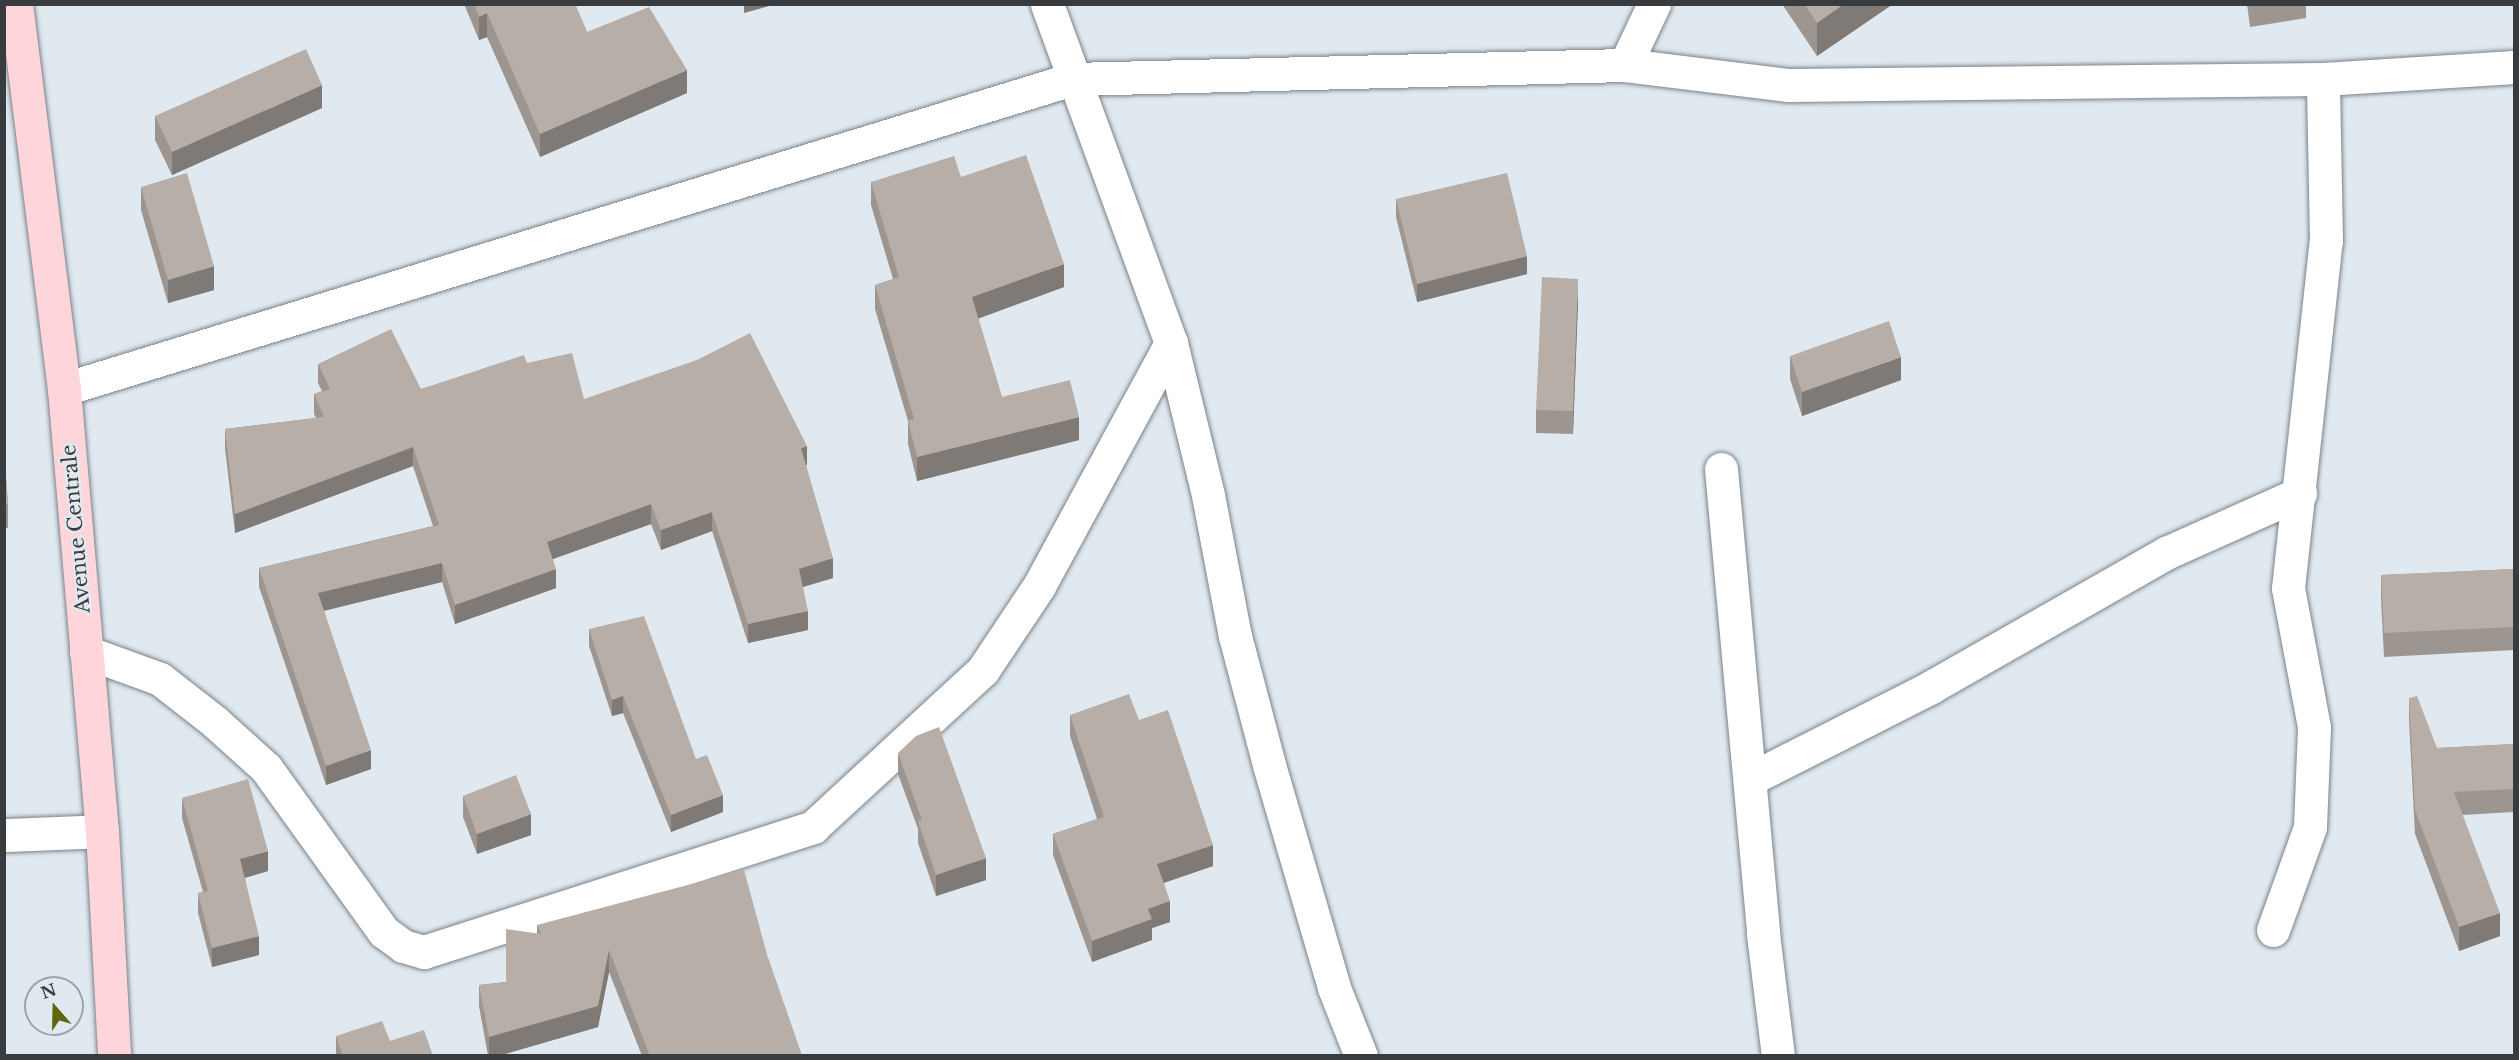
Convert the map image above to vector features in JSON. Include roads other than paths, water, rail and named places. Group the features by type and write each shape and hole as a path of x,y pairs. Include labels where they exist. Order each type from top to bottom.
{"main road":[{"name":"Avenue Centrale","path":"16,4 64,389 102,831 114,1056"}],"street":[{"path":"1047,4 1072,79 1171,343 1208,495 1235,636 1269,765 1334,988 1361,1056"},
{"path":"1624,65 1654,4"},
{"path":"64,389 1072,79 1624,65 1789,85 2324,79 2514,67"},
{"path":"2272,930 2310,826 2314,727 2288,588 2326,241 2324,79"},
{"path":"86,652 160,679 266,768 384,932 403,946 424,952 456,944 813,827 983,670 1039,586 1171,343"},
{"path":"1721,470 1778,1056"},
{"path":"1750,778 1931,687 2166,553 2300,493"},
{"path":"4,835 102,831"}]}
